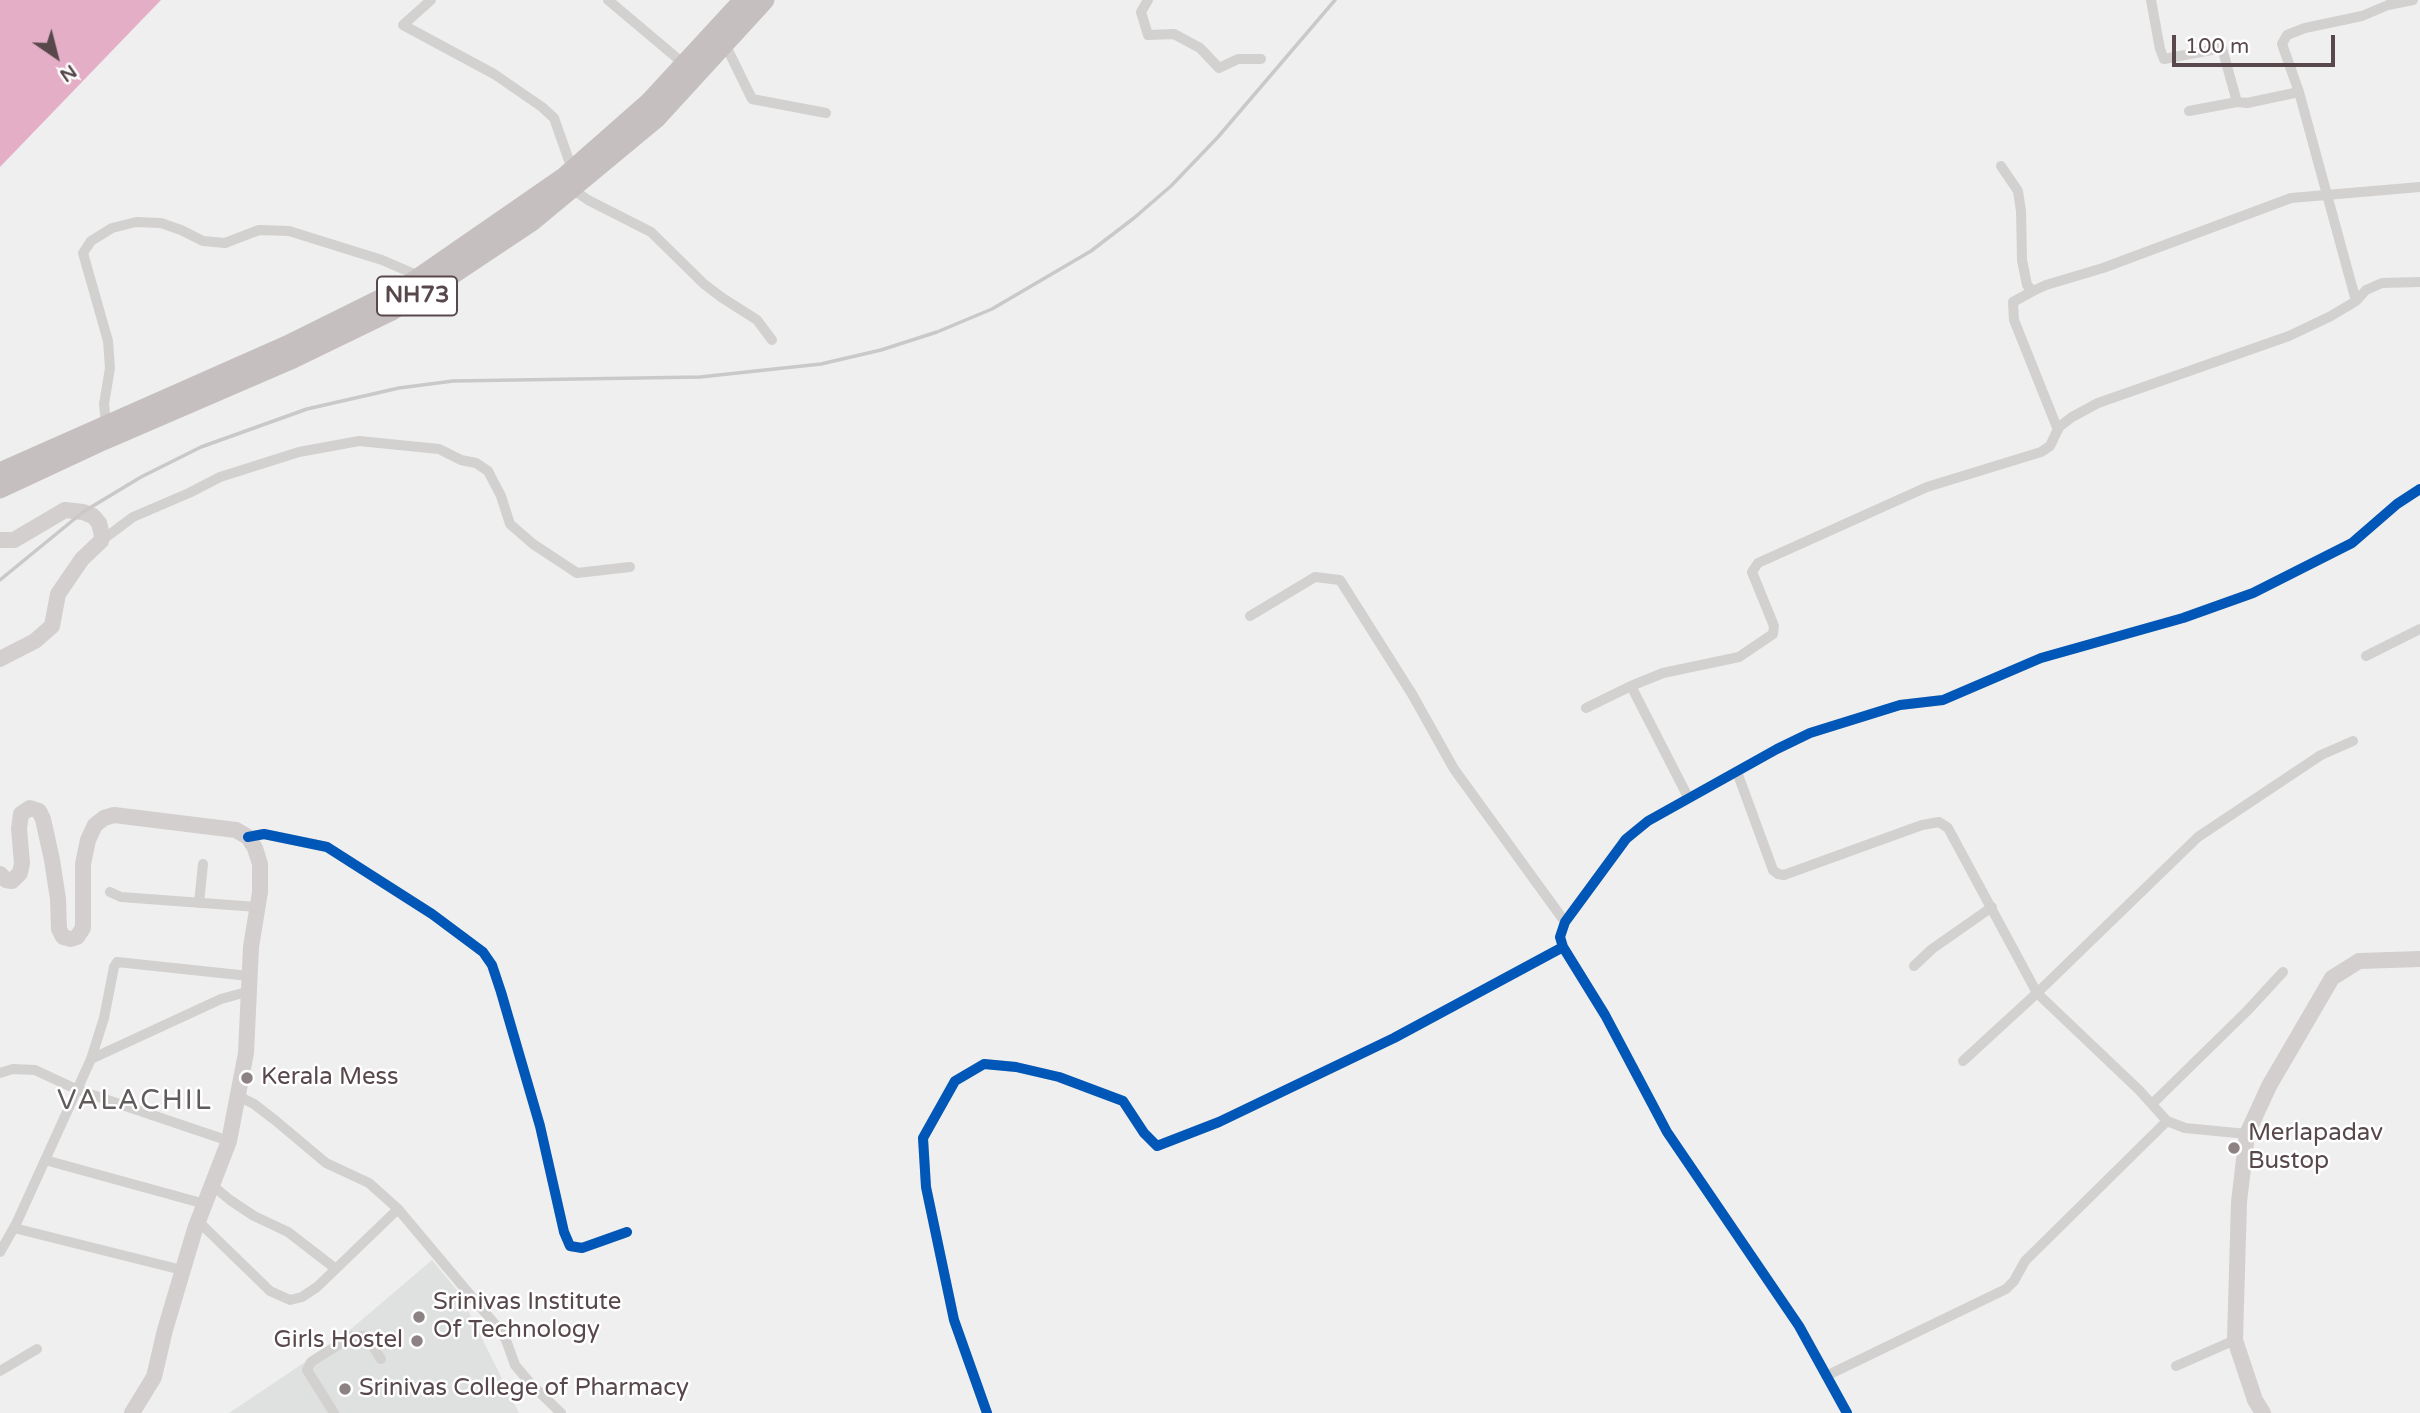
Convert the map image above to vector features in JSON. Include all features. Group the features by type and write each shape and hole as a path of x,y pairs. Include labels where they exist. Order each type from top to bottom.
{"highway":[{"name":"NH73","path":"0,489 103,441 293,359 390,312 522,229 649,102 743,0"},
{"name":"NH73","path":"0,472 287,345 405,286 572,179 656,119 765,0"}],"main road":[{"path":"0,540 15,540 65,510 93,516 99,523 101,541 82,559 58,594 52,626 35,642 0,659"},
{"path":"0,874 9,881 15,880 20,873 21,814 25,809 38,811 46,830 54,873 59,929 63,937 71,939 83,928 83,864 88,840 98,821 114,816 236,830 248,838 255,848 260,864 261,879 251,947 246,1053 229,1141 198,1221 165,1330 155,1377 132,1413"},
{"path":"2263,1413 2255,1400 2235,1340 2239,1202 2247,1135 2269,1086 2332,978 2359,961 2420,959"}],"street":[{"path":"431,0 403,25 494,74 542,107 554,118 572,179 588,200 651,232 704,284 757,320 772,340"},
{"path":"608,0 684,64"},
{"path":"1148,0 1141,12 1148,35 1174,34 1200,48 1219,68 1238,59 1261,59"},
{"path":"2151,0 2164,59 2222,48 2237,102"},
{"path":"2356,301 2299,92 2282,44 2287,36 2305,28 2362,16 2388,5 2413,0"},
{"path":"725,44 751,100 827,113"},
{"path":"2189,111 2299,92"},
{"path":"2001,166 2018,191 2022,260 2027,285 2034,291"},
{"path":"2058,430 2014,320 2013,302 2046,285 2103,268 2291,198 2420,187"},
{"path":"106,424 104,404 110,368 108,341 83,253 91,241 112,228 136,222 161,223 203,242 225,243 259,230 289,231 382,260 419,276"},
{"path":"1586,708 1663,673 1739,657 1773,635 1774,626 1752,572 1758,563 1927,487 2040,453 2050,446 2058,430 2072,417 2098,403 2290,335 2331,316 2356,301 2366,290 2382,283 2420,282"},
{"path":"101,541 133,517 220,477 299,452 359,441 439,449 461,460 476,463 488,471 501,496 510,524 533,544 578,573 630,567"},
{"path":"1847,1413 1798,1326 1667,1132 1605,1015 1563,947 1560,937 1565,922 1626,839 1648,821 1810,733 1900,705 1943,700 2041,658 2183,618 2253,593 2352,543 2397,504 2420,489"},
{"path":"1250,616 1315,577 1340,580 1412,695 1454,769 1565,922"},
{"path":"2366,656 2420,629"},
{"path":"1631,686 1688,797"},
{"path":"1963,1061 2198,836 2321,755 2353,741"},
{"path":"1737,772 1773,870 1777,874 1784,874 1922,825 1939,822 1948,828 2037,993 2167,1121 2185,1128 2247,1135"},
{"path":"248,838 264,834 327,847 432,914 483,952 492,965 504,1004 540,1126 564,1232 570,1246 582,1248 627,1232"},
{"path":"199,903 203,864"},
{"path":"110,892 121,897 257,907"},
{"path":"1914,966 1992,907"},
{"path":"987,1413 954,1320 926,1187 923,1138 955,1081 984,1064 1016,1067 1059,1077 1123,1101 1144,1133 1157,1146 1219,1122 1394,1038 1563,947"},
{"path":"0,1252 14,1228 91,1059 117,962 250,984"},
{"path":"2152,1104 2283,972"},
{"path":"91,1059 250,984"},
{"path":"0,1073 13,1069 35,1070 78,1090 229,1141"},
{"path":"237,1096 269,1115 326,1163 369,1183 398,1209 498,1328 506,1340 515,1365 561,1413"},
{"path":"1826,1376 2006,1289 2014,1281 2025,1261 2167,1121"},
{"path":"45,1160 205,1203"},
{"path":"212,1185 254,1216 288,1232 336,1269"},
{"path":"198,1221 270,1291 290,1300 302,1297 317,1287 398,1209"},
{"path":"14,1228 183,1270"},
{"path":"334,1413 307,1370 311,1362 352,1336 366,1336 381,1359"},
{"path":"2176,1366 2235,1340"},
{"path":"0,1371 37,1349"}],"shaded area":[{"path":"0,0 161,0 0,167"},
{"name":"Srinivas Institute Of Technology","path":"432,1260 460,1294 519,1413 229,1413 338,1340"}],"railway":[{"path":"0,580 83,512 141,477 201,447 307,409 399,388 453,381 700,377 821,364 881,350 937,332 992,309 1091,251 1171,186 1218,137 1335,0"}],"cycle path":[{"path":"1847,1413 1799,1326 1667,1132 1605,1015 1563,947 1560,937 1565,922 1626,839 1648,821 1777,749 1810,733 1900,705 1943,700 2041,658 2183,618 2253,593 2352,543 2397,504 2420,489"},
{"path":"248,837 264,834 327,847 432,914 483,952 492,965 501,992 540,1126 564,1232 570,1246 582,1248 627,1232"},
{"path":"987,1413 954,1320 926,1187 923,1138 955,1081 984,1064 1016,1067 1059,1077 1123,1101 1144,1133 1157,1146 1219,1122 1394,1038 1563,947"}],"place":[{"name":"Kerala Mess","path":"247,1078"},
{"name":"Merlapadav Bustop","path":"2234,1148"},
{"name":"Srinivas Institute Of Technology","path":"419,1317"},
{"name":"Girls Hostel","path":"417,1341"},
{"name":"Srinivas College of Pharmacy","path":"345,1389"}],"district":[{"name":"VALACHIL","path":"135,1102"}]}
